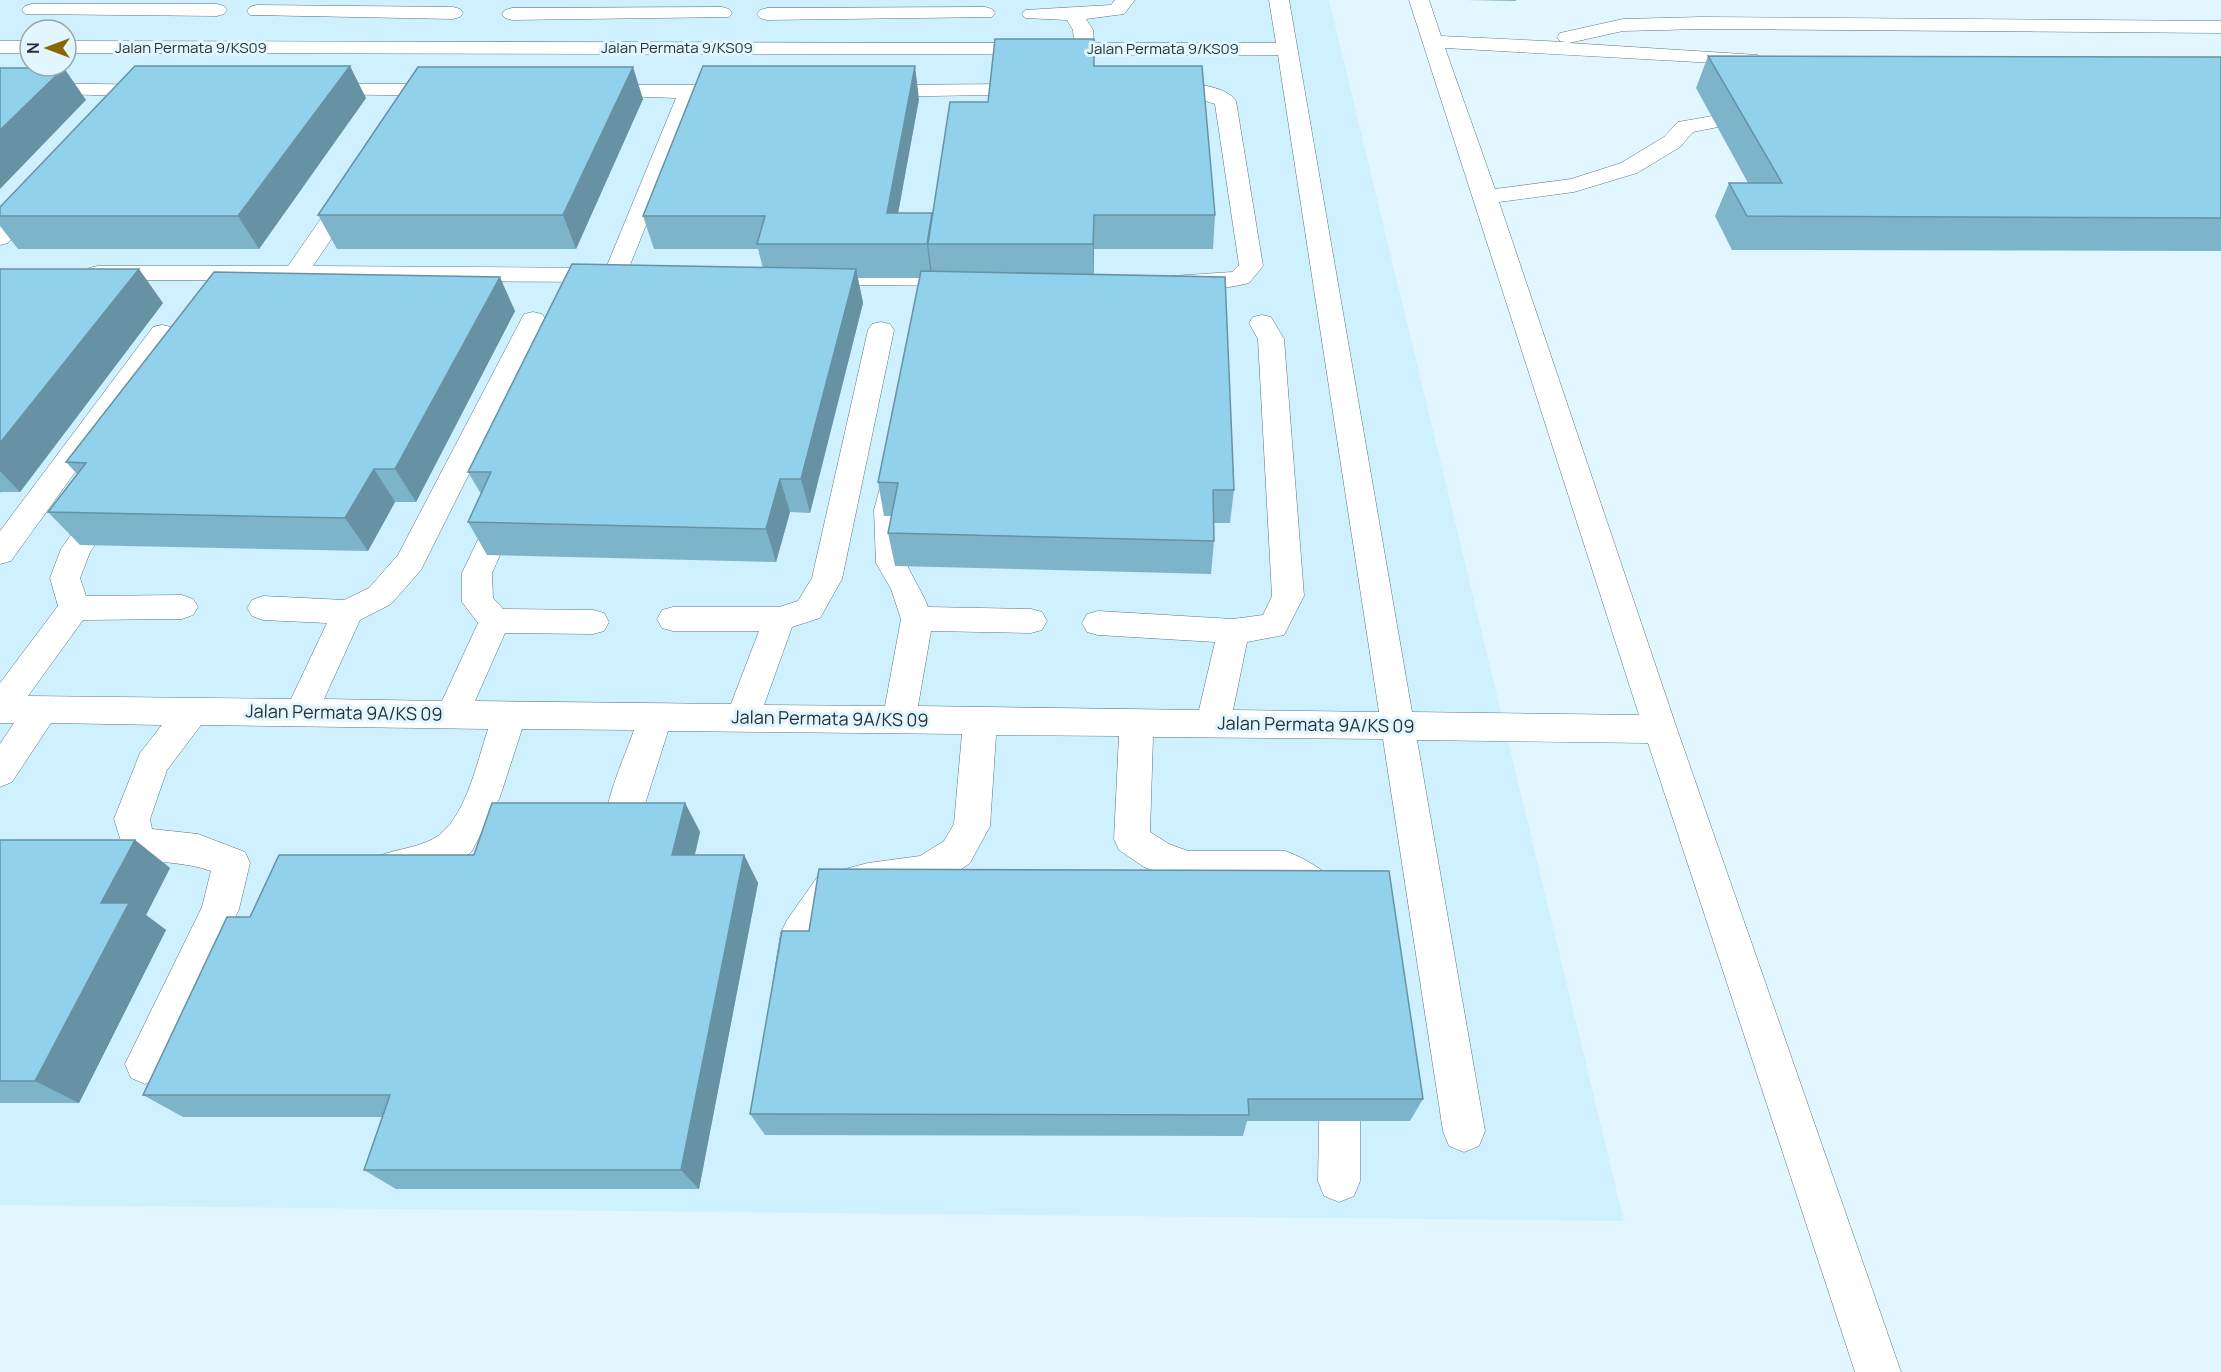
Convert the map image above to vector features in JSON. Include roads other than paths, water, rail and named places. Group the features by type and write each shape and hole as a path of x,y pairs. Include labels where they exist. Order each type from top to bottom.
{"street":[{"path":"1032,14 1074,14 1117,10 1125,0"},
{"path":"1279,0 1464,1131"},
{"path":"1419,0 1660,729 1878,1372"},
{"path":"32,10 82,9 120,4 176,10 217,10"},
{"path":"257,11 307,12 349,6 411,13 453,13"},
{"path":"767,14 819,14 876,6 939,12 986,13"},
{"path":"512,14 552,14 611,7 676,14 723,13"},
{"path":"73,18 82,9"},
{"path":"77,90 98,69 176,10"},
{"path":"282,48 307,12"},
{"path":"934,49 939,12"},
{"path":"327,90 370,69 411,13"},
{"path":"536,48 552,14"},
{"path":"599,92 649,70 676,14"},
{"path":"810,48 819,14"},
{"path":"1074,14 1083,30 1084,49"},
{"path":"1537,48 1572,35 1623,25 2221,27"},
{"path":"1432,41 1768,59"},
{"path":"0,47 18,47"},
{"name":"Jalan Permata 9/KS09","path":"78,47 282,48 370,69 500,57 536,48 649,70 765,48 1287,49"},
{"path":"221,65 236,48"},
{"path":"649,70 689,92 755,83 765,48"},
{"path":"1033,49 1036,90"},
{"path":"1157,281 1217,281 1240,278 1251,266 1226,101 1213,94 1170,87 1184,49"},
{"path":"370,69 418,90 470,90"},
{"path":"30,89 177,90"},
{"path":"405,110 418,90"},
{"path":"963,114 966,90"},
{"path":"875,91 1058,90"},
{"path":"117,108 133,91"},
{"path":"71,273 627,275 689,92"},
{"path":"1486,197 1574,185 1629,168 1672,142 1686,127 1718,121 1780,120"},
{"path":"296,273 360,177"},
{"path":"0,238 47,186"},
{"path":"837,277 944,267 990,279"},
{"path":"264,608 348,612 380,596 410,562 533,320"},
{"path":"1098,623 1233,631 1273,626 1288,596 1270,339 1262,323"},
{"path":"673,619 779,619 809,610 826,579 881,330"},
{"path":"0,553 162,333"},
{"path":"899,720 917,619 906,589 891,563 889,510 903,452"},
{"path":"74,608 65,578 76,549 123,483"},
{"path":"515,486 477,573 478,602 495,621 593,622"},
{"path":"74,608 182,607"},
{"path":"0,709 74,608"},
{"path":"301,713 348,612"},
{"path":"742,718 779,619"},
{"path":"917,619 1031,621"},
{"path":"452,715 495,621"},
{"path":"1213,723 1233,631"},
{"name":"Jalan Permata 9A/KS 09","path":"0,709 1660,729"},
{"path":"0,772 41,710"},
{"path":"145,1064 220,909 232,863 198,850 138,843 132,819 152,764 192,712"},
{"path":"356,874 432,856 459,841 478,806 509,716"},
{"path":"655,717 622,820 621,854 656,861"},
{"path":"788,1011 800,932 831,888 868,879 927,872 957,852 972,826 980,721"},
{"path":"1137,723 1132,839 1157,856 1188,867 1285,867 1323,893 1333,935"},
{"path":"1340,1038 1340,1181"}]}
